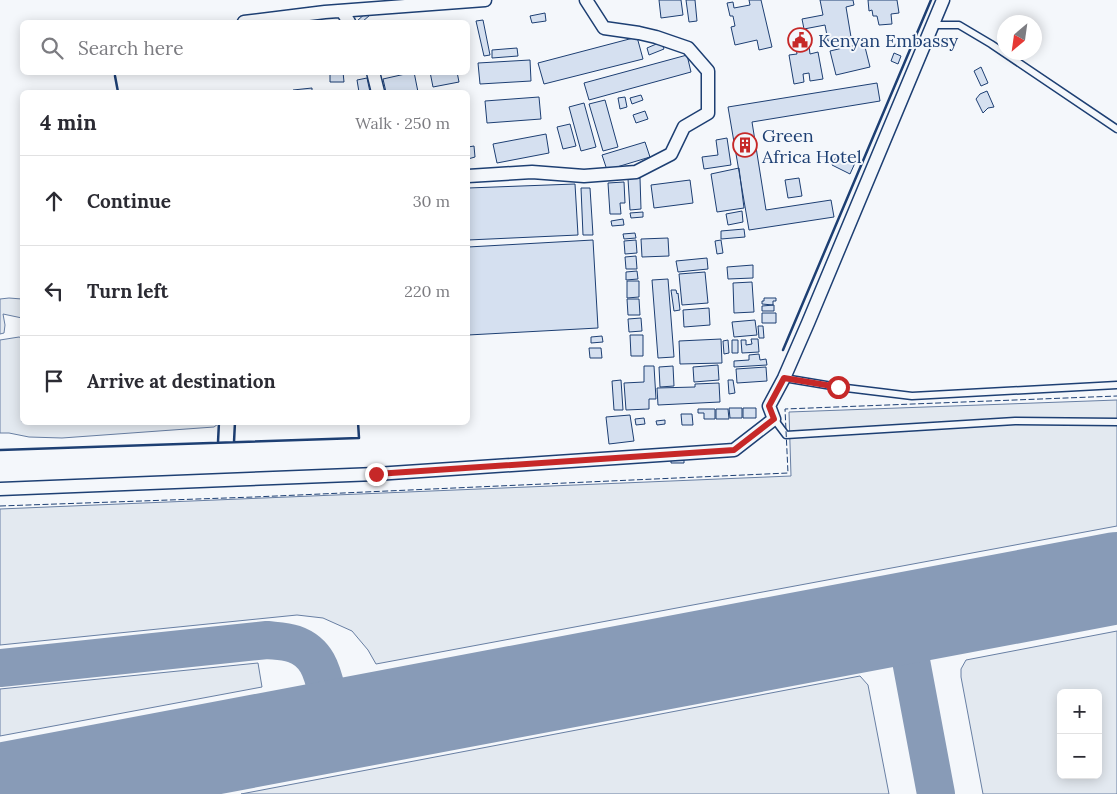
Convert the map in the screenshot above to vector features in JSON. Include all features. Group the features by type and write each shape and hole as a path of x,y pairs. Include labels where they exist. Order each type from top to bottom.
{"street":[{"path":"284,20 345,17 485,0"},
{"path":"470,176 532,172 584,176 636,172 671,154 684,128 708,113 708,71 688,48 656,37 604,28 586,0"},
{"path":"0,490 376,474 734,450 774,419 769,406 784,378 943,0"},
{"path":"374,75 378,90"}],"lane":[{"path":"934,25 959,25 1117,129"},
{"path":"784,378 912,396 1117,386"},
{"path":"774,419 786,435 1014,421 1117,422"}],"shaded area":[{"path":"0,299 20,299 20,318 3,314 4,333 0,334"},
{"path":"20,337 20,425 217,425 214,427 62,438 29,437 0,433 0,340"},
{"path":"1117,400 1117,526 376,664 368,650 352,631 323,618 297,615 0,645 0,509 791,476 789,412"},
{"path":"1117,631 1117,794 983,794 961,669 966,660"},
{"path":"258,663 262,687 0,736 0,689"},
{"path":"860,676 868,685 889,794 241,794"}],"building":[{"path":"659,0 681,0 683,15 661,18"},
{"path":"686,0 695,0 697,21 689,22"},
{"path":"749,0 761,0 772,47 759,50 757,40 735,45 731,27 735,26 727,3 733,2 734,8 750,5"},
{"path":"820,0 853,0 854,5 846,7 851,37 828,41 825,25 804,29 802,19 823,15"},
{"path":"868,0 897,0 899,13 891,14 892,24 879,25 877,16 873,16 872,10 869,11"},
{"path":"367,12 370,15 364,20 358,20"},
{"path":"545,13 546,21 532,23 530,16"},
{"path":"483,20 490,55 484,56 476,21"},
{"path":"637,37 643,59 544,84 538,63"},
{"path":"661,42 664,49 649,55 647,48"},
{"path":"864,43 870,67 836,75 830,51"},
{"path":"809,46 810,54 818,52 823,79 810,81 809,73 803,74 804,82 794,84 789,55 797,54 796,48"},
{"path":"517,48 518,56 492,58 492,50"},
{"path":"894,53 901,56 898,64 891,61"},
{"path":"687,55 691,72 589,100 584,83"},
{"path":"530,60 531,81 480,84 478,63"},
{"path":"981,67 988,83 981,86 974,71"},
{"path":"330,75 343,75 344,82 330,82"},
{"path":"401,75 415,75 418,90 386,90 383,79"},
{"path":"431,75 458,75 459,82 433,87"},
{"path":"367,78 370,90 359,90 357,80"},
{"name":"Green Africa Hotel","path":"877,83 880,101 752,122 766,210 831,200 834,217 749,230 728,107"},
{"path":"312,88 312,90 293,90"},
{"path":"987,91 994,107 988,108 983,113 976,99 980,94"},
{"path":"641,95 643,100 632,104 630,98"},
{"path":"539,97 541,119 487,123 485,101"},
{"path":"625,97 627,107 620,109 618,98"},
{"path":"605,100 618,147 603,151 589,104"},
{"path":"584,103 596,147 581,151 569,107"},
{"path":"645,111 648,119 636,123 633,115"},
{"path":"570,124 576,146 563,149 557,127"},
{"path":"546,134 549,153 497,163 493,144"},
{"path":"727,138 731,165 704,169 702,157 718,155 716,140"},
{"path":"645,142 650,157 607,170 602,155"},
{"path":"474,146 475,157 470,158 470,147"},
{"path":"837,155 855,163 850,174 832,165"},
{"path":"739,168 744,208 717,212 711,174"},
{"path":"640,178 641,209 630,210 628,179"},
{"path":"799,178 802,196 788,198 785,180"},
{"path":"690,180 693,203 654,208 651,185"},
{"path":"624,182 625,203 620,203 621,214 610,214 608,183"},
{"path":"575,184 578,235 470,240 470,188"},
{"path":"581,188 590,188 593,235 583,235"},
{"path":"742,211 743,222 728,225 726,214"},
{"path":"643,212 643,217 631,218 630,213"},
{"path":"623,219 624,225 612,226 611,221"},
{"path":"744,229 745,237 721,239 721,231"},
{"path":"635,233 636,238 624,239 623,234"},
{"path":"668,238 669,256 642,257 641,239"},
{"path":"593,240 598,328 470,335 470,247"},
{"path":"636,240 637,253 625,254 624,241"},
{"path":"721,240 723,253 717,254 715,241"},
{"path":"636,256 637,269 626,269 625,257"},
{"path":"707,258 708,269 678,272 676,261"},
{"path":"753,265 753,278 728,279 727,267"},
{"path":"637,271 638,279 626,280 626,272"},
{"path":"705,272 708,303 682,305 679,274"},
{"path":"668,279 674,357 658,358 652,280"},
{"path":"627,281 639,281 639,297 627,298"},
{"path":"752,282 754,312 734,313 733,283"},
{"path":"671,290 676,290 678,293 680,310 674,311"},
{"path":"764,298 776,298 776,301 773,301 773,305 762,304"},
{"path":"627,299 639,299 640,315 628,315"},
{"path":"774,305 774,311 762,311 762,306"},
{"path":"709,308 710,325 684,327 683,310"},
{"path":"762,313 776,313 776,323 762,323"},
{"path":"641,318 642,331 629,332 628,319"},
{"path":"755,320 757,335 734,337 732,322"},
{"path":"758,326 763,326 764,338 759,338"},
{"path":"630,335 643,335 643,356 631,356"},
{"path":"602,336 603,342 591,343 591,337"},
{"path":"721,339 722,363 680,364 679,341"},
{"path":"751,339 758,339 759,352 742,353 741,340 746,340 746,345 752,344"},
{"path":"728,340 729,353 724,354 723,341"},
{"path":"732,340 738,340 738,353 732,353"},
{"path":"589,348 601,348 602,358 590,358"},
{"path":"759,354 760,360 766,359 767,365 734,367 734,361 749,360 749,355"},
{"path":"718,365 719,380 694,382 693,367"},
{"path":"644,366 654,366 656,399 649,399 649,409 626,410 624,383 644,382"},
{"path":"673,366 674,386 660,387 659,367"},
{"path":"766,367 767,381 737,383 736,369"},
{"path":"621,380 623,410 614,410 612,381"},
{"path":"728,380 733,380 735,393 729,394"},
{"path":"719,383 720,402 658,405 657,388 695,387 695,384"},
{"path":"729,408 742,408 742,418 730,418"},
{"path":"743,408 756,408 756,418 743,418"},
{"path":"698,409 715,409 715,419 704,419 704,413 698,413"},
{"path":"716,409 728,409 729,419 716,419"},
{"path":"681,414 692,414 693,425 682,425"},
{"path":"630,415 634,441 609,444 606,417"},
{"path":"644,418 645,424 636,425 635,419"},
{"path":"665,420 665,424 657,425 656,421"},
{"path":"671,457 684,457 684,463 671,463"}],"taxiway":[{"path":"903,618 936,794"},
{"path":"0,668 267,640 287,642 302,647 317,663 323,677 336,726"}],"runway":[{"path":"0,789 1117,578"}],"fence":[{"path":"0,506 254,497 788,473 785,409 1117,396"}],"wall":[{"path":"783,350 931,0"},
{"path":"115,76 118,90"},
{"path":"218,442 219,425"},
{"path":"234,442 235,425"},
{"path":"0,450 359,438 358,425"}],"place":[{"name":"Kenyan Embassy","path":"800,40"},
{"name":"Green Africa Hotel","path":"745,145"}],"route":[{"path":"376,474 734,450 774,419 769,406 784,378 838,387"}]}
